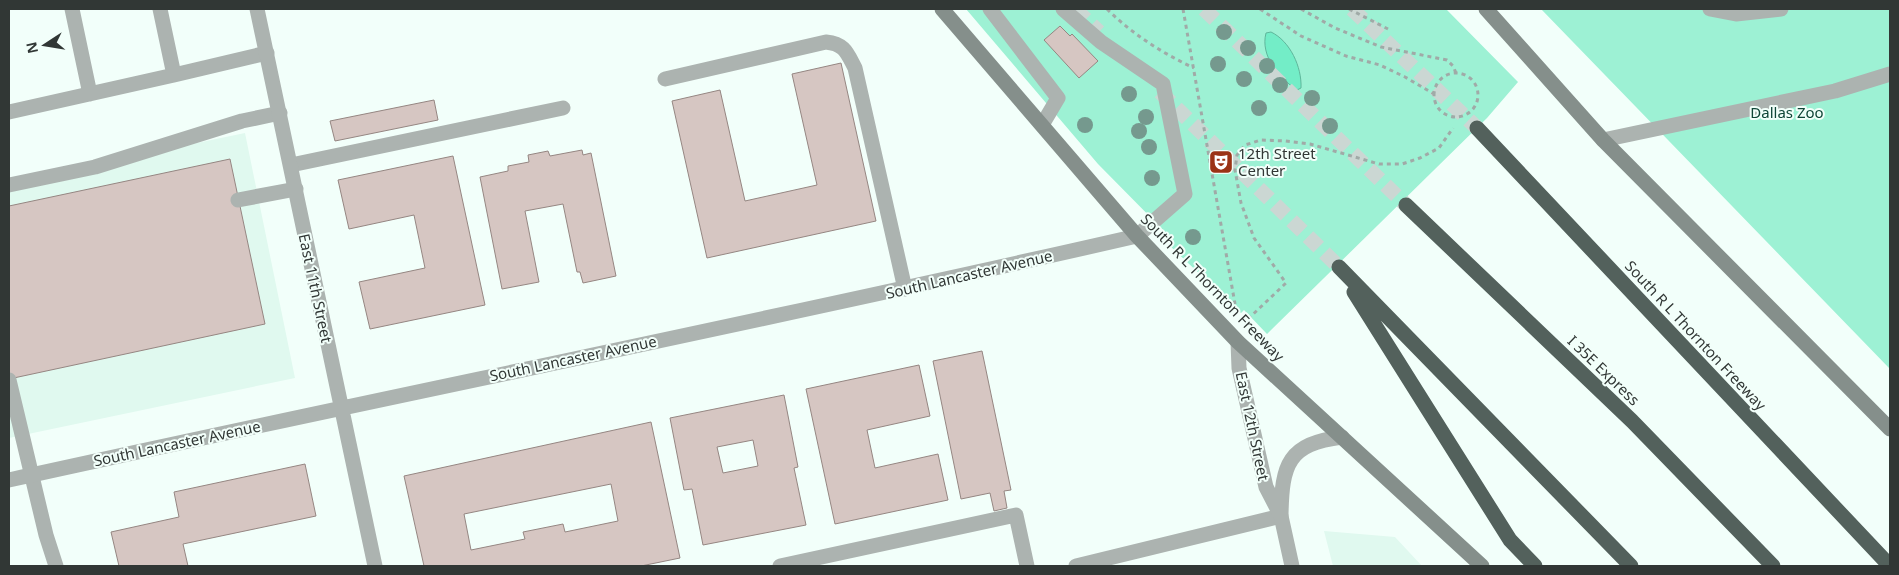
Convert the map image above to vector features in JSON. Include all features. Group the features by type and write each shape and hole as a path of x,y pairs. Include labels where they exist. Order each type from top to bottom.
{"highway":[{"name":"South R L Thornton Freeway","path":"1477,128 1890,566"},
{"name":"I 35E Express","path":"1406,205 1632,421 1773,566"},
{"path":"1535,566 1510,540 1339,267 1631,566"}],"main road":[{"name":"South R L Thornton Freeway","path":"942,9 1137,236 1342,437 1482,566"},
{"path":"1486,9 1603,140 1890,429"}],"street":[{"path":"72,9 90,94"},
{"path":"160,9 174,74"},
{"name":"East 11th Street","path":"257,9 375,566"},
{"path":"990,9 1058,98 1042,125"},
{"path":"1064,9 1101,42 1163,84 1185,194 1137,236"},
{"path":"1710,9 1736,14 1781,9"},
{"path":"665,79 826,42 836,43 845,49 855,68 905,289"},
{"path":"9,112 267,53"},
{"path":"1603,140 1835,91 1890,74"},
{"path":"291,165 563,108"},
{"path":"9,185 94,167 242,121 280,113"},
{"path":"238,200 296,189"},
{"name":"South Lancaster Avenue","path":"9,480 340,407 905,289 1137,236"},
{"name":"East 12th Street","path":"1238,335 1239,368 1266,487 1281,516 1292,566"},
{"path":"9,380 31,475 56,566"},
{"path":"1076,566 1281,516 1282,486 1292,457 1304,447 1342,437"},
{"path":"780,566 1016,515 1027,566"}],"path":[{"path":"1107,9 1125,27 1171,57 1194,68"},
{"path":"1182,9 1194,68 1238,335"},
{"path":"1260,9 1301,36 1346,56 1380,65 1434,94"},
{"path":"1301,9 1335,28 1381,47 1447,60 1453,66 1456,73"},
{"path":"1350,9 1388,29"},
{"path":"1456,73 1468,76 1476,84 1479,96 1476,107 1468,115 1457,118 1446,116 1437,107 1434,94 1436,85 1444,76 1456,73"},
{"path":"1238,335 1286,283 1254,238 1241,203 1235,170 1237,155 1245,145 1261,140 1310,144 1379,164 1402,164 1420,158 1439,148 1451,133 1457,118"}],"shaded area":[{"path":"1271,32 1284,42 1294,56 1301,80 1301,88 1297,90 1278,73 1268,58 1265,42 1266,33"},
{"path":"245,133 295,378 9,438 9,182"},
{"path":"1324,531 1395,537 1422,566 1333,566"}],"green space":[{"path":"966,9 1446,9 1518,82 1487,118 1267,334 1244,310 1241,313 1169,245 1169,236 1098,164"},
{"name":"Dallas Zoo","path":"1541,9 1890,9 1890,369"}],"building":[{"path":"1060,26 1070,36 1072,34 1098,61 1079,78 1044,40"},
{"path":"841,63 876,221 707,258 672,101 720,90 745,201 817,185 792,74"},
{"path":"434,100 438,120 335,141 330,121"},
{"path":"582,150 583,155 591,153 616,276 583,283 580,272 577,272 563,204 525,211 539,282 502,289 480,177 508,171 508,166 529,162 528,155 548,151 550,156"},
{"path":"453,156 485,305 370,329 359,282 425,268 414,215 349,229 338,180"},
{"path":"230,159 265,324 9,379 9,206"},
{"path":"982,351 1011,490 1004,491 1007,508 994,511 990,493 961,499 933,361"},
{"path":"919,365 930,416 867,430 875,468 938,454 948,500 835,524 806,389"},
{"path":"784,395 798,467 794,468 806,525 703,545 692,489 684,490 670,418","holes":["753,440 758,466 723,473 717,447"]},
{"path":"651,422 680,558 641,566 424,566 404,476","holes":["611,484 618,521 565,532 563,524 523,532 525,539 471,550 464,514"]},
{"path":"305,464 316,516 183,544 188,566 119,566 111,532 179,517 174,492"}],"tunnel":[{"path":"1075,9 1099,32"},
{"path":"1204,9 1406,205"},
{"path":"1352,9 1477,128"},
{"path":"1160,92 1339,267"}],"place":[{"name":"12th Street Center","path":"1221,162"}]}
